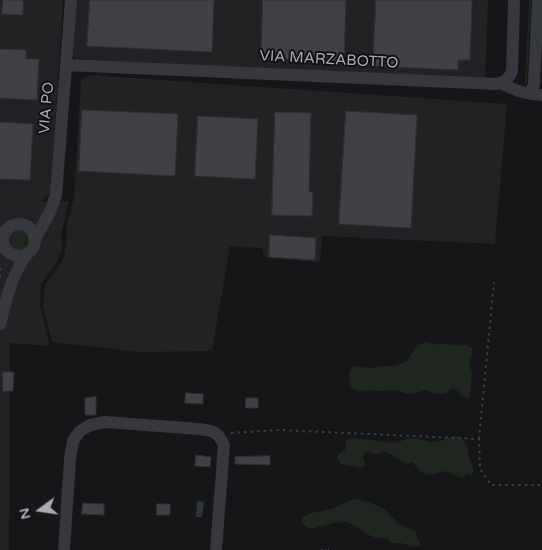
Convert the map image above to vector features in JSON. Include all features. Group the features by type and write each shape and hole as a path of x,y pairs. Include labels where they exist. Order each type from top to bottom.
{"street":[{"name":"VIA PO","path":"35,239 56,195 71,0"},
{"path":"514,0 512,71 510,77 501,83 516,91 537,94 534,83 538,0"},
{"name":"VIA MARZABOTTO","path":"66,65 501,83"},
{"path":"13,279 14,270 4,247 4,235 12,226 32,225 47,217"},
{"path":"0,324 13,279 22,260 34,245 35,239 29,228 12,226"},
{"path":"4,247 16,256 27,254"},
{"path":"64,550 70,459 73,441 79,432 90,425 105,422 199,429 219,435 224,445 216,550"}],"path":[{"path":"0,268 0,277"},
{"path":"494,282 479,439 480,469 491,485 542,485"},
{"path":"219,435 279,430 479,439"},
{"path":"321,550 330,550"}],"shaded area":[{"path":"0,0 63,0 51,192 39,202 69,201 61,234 62,249 57,262 41,284 40,306 49,344 48,346 10,343 9,550 0,550"},
{"path":"76,0 488,0 485,80 80,64 73,56"},
{"path":"529,0 531,0 527,83 525,83"},
{"path":"89,75 507,104 495,244 322,236 320,261 316,262 264,257 262,248 230,246 212,351 140,352 52,342 43,305 45,285 58,268 64,256 67,238 66,229 74,197 81,80"},
{"path":"19,232 25,234 27,240 25,246 19,248 13,246 11,240 13,234"},
{"path":"426,342 431,344 467,345 472,348 472,356 469,363 472,374 470,397 463,396 454,388 451,388 446,394 435,394 427,390 410,394 396,390 360,391 355,390 350,385 349,373 352,366 371,368 395,366 407,361 417,345"},
{"path":"457,436 466,443 470,462 474,470 472,475 467,474 463,478 447,471 425,474 412,462 407,464 385,452 374,454 366,452 363,457 365,465 361,468 341,464 337,459 338,454 345,449 346,440 351,439 393,443 412,438 432,442"},
{"path":"356,499 384,509 399,524 414,530 420,543 419,546 413,547 401,543 389,543 388,539 369,535 353,524 346,522 310,529 303,524 302,520 309,514 334,508 347,501"},
{"path":"197,501 204,502 202,517 196,517"}],"building":[{"path":"3,0 23,0 23,15 2,14"},
{"path":"90,0 214,0 212,52 87,46"},
{"path":"263,0 346,0 344,62 261,59"},
{"path":"376,0 472,0 470,60 458,60 458,70 373,66"},
{"path":"0,49 26,50 26,59 39,59 37,100 0,98"},
{"path":"82,110 178,114 175,176 79,171"},
{"path":"346,111 417,115 411,228 339,224"},
{"path":"275,112 311,113 309,192 313,192 312,216 272,215"},
{"path":"198,116 258,119 255,179 195,176"},
{"path":"0,122 33,124 30,180 0,179"},
{"path":"270,235 316,238 315,260 269,257"},
{"path":"3,372 14,372 13,391 3,391"},
{"path":"186,393 203,394 203,404 185,403"},
{"path":"96,397 96,415 85,415 85,398"},
{"path":"246,398 258,398 258,408 246,408"},
{"path":"196,455 211,457 210,467 195,466"},
{"path":"270,456 270,465 235,464 235,457"},
{"path":"83,503 104,504 104,515 82,514"},
{"path":"157,504 170,504 170,515 157,515"}]}
